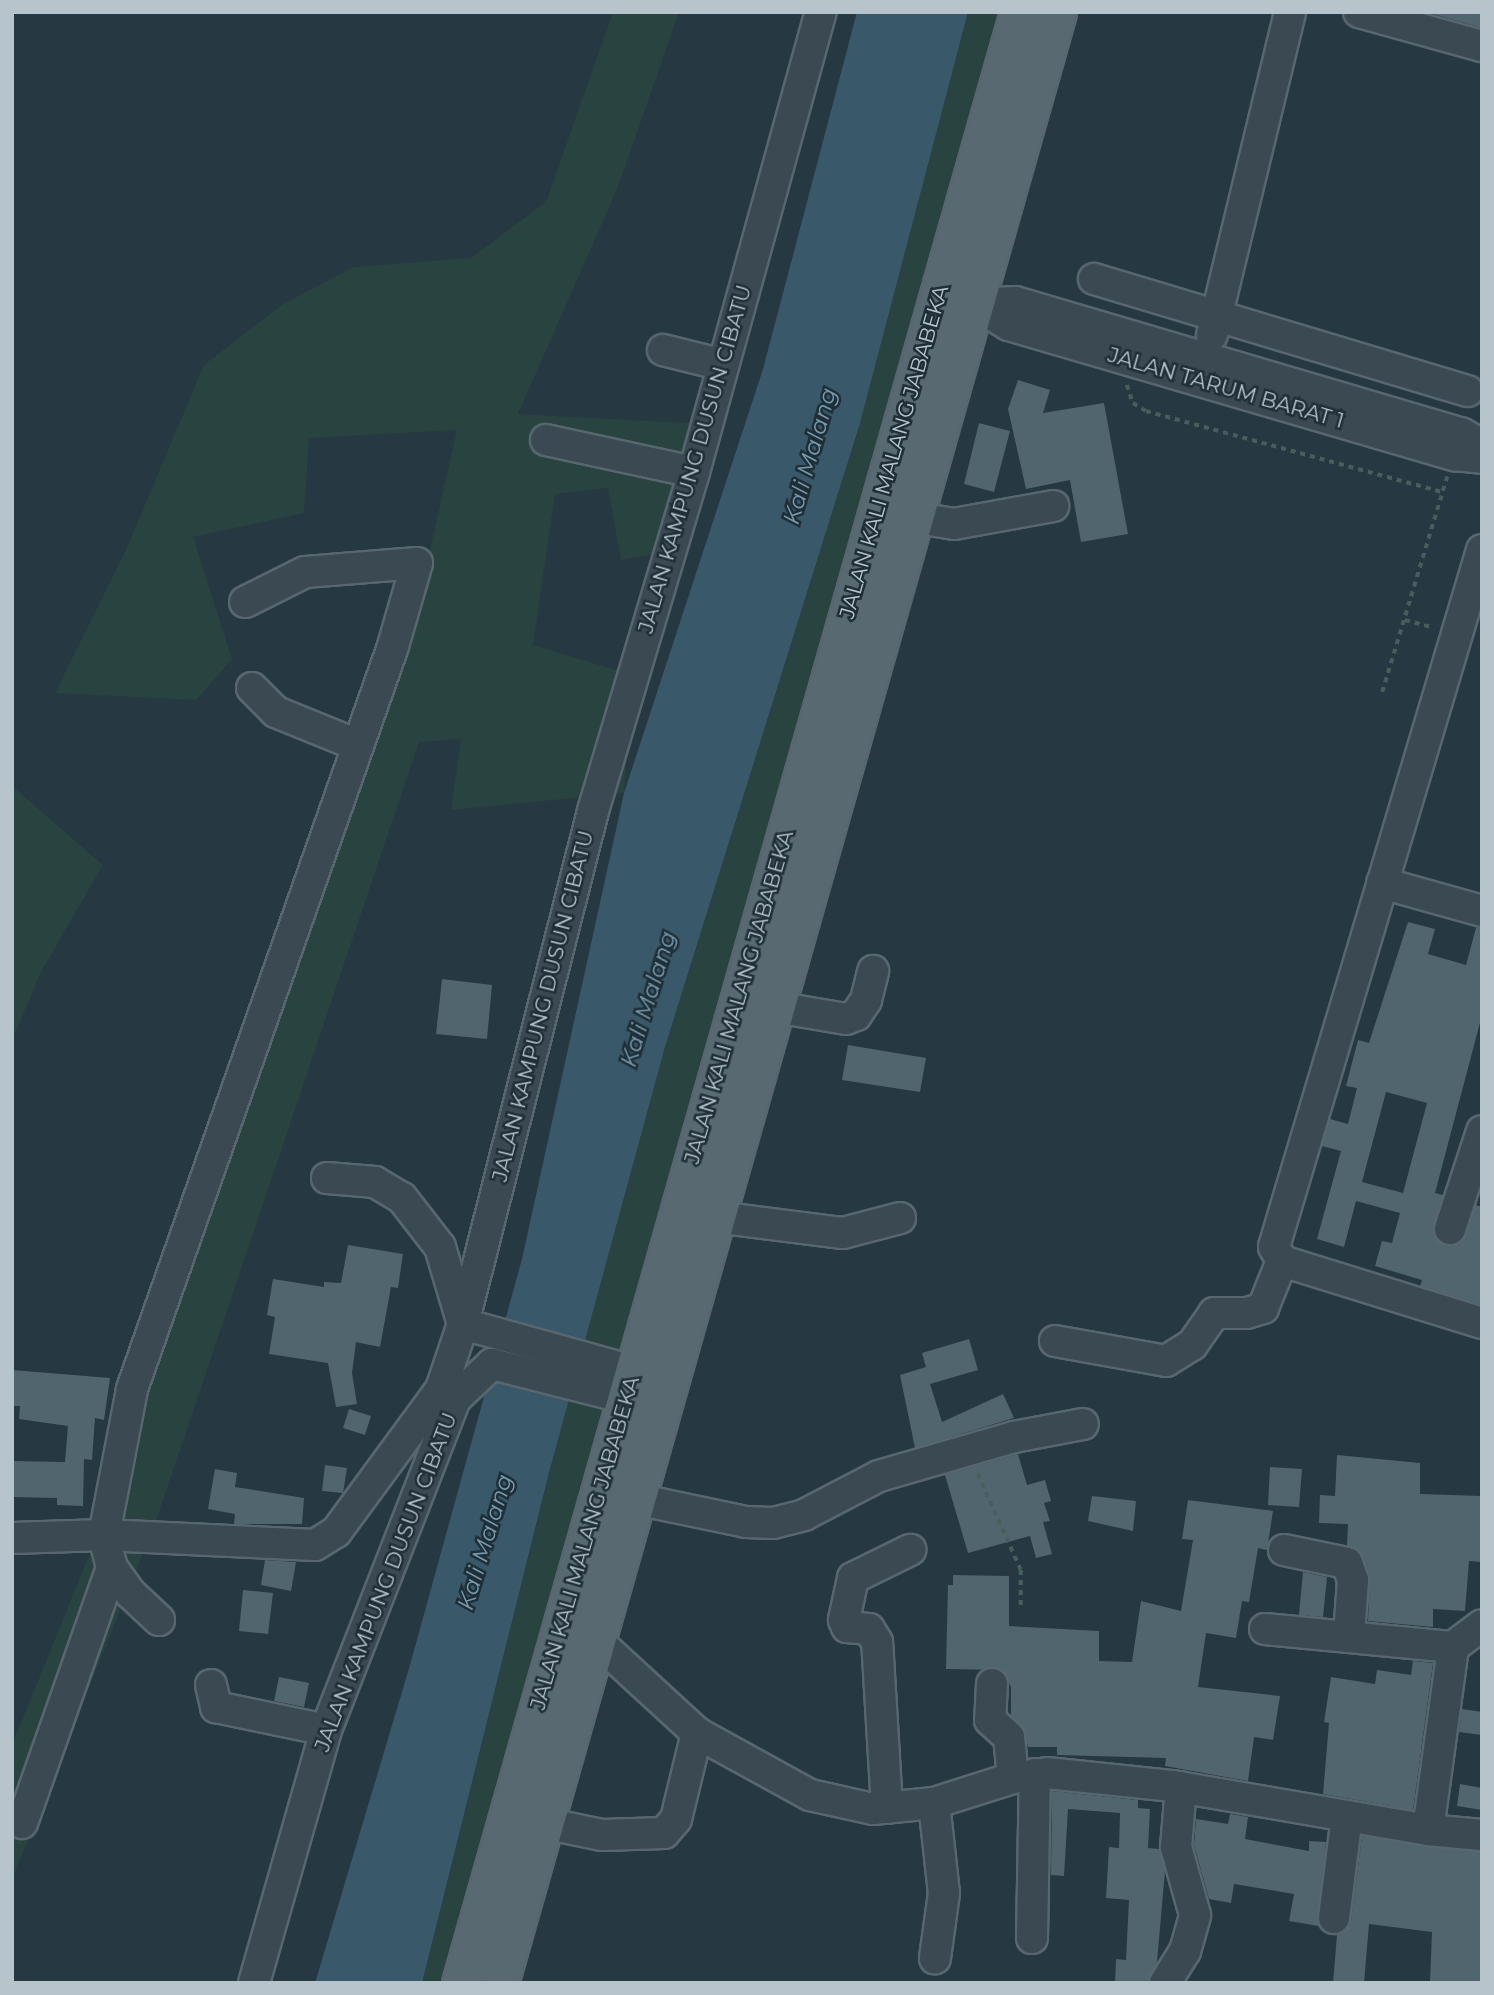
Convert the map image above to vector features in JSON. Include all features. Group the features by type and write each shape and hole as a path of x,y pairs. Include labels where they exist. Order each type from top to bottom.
{"main road":[{"name":"JALAN KALI MALANG JABABEKA","path":"461,1983 624,1379 1019,12"},
{"name":"JALAN KALI MALANG JABABEKA","path":"499,1983 911,517 975,304 1057,12"},
{"path":"494,1865 530,1873"}],"street":[{"name":"JALAN KAMPUNG DUSUN CIBATU","path":"254,1983 326,1730 448,1394 463,1324 593,811 694,472 821,12"},
{"path":"1205,358 1290,12"},
{"path":"1359,12 1482,46"},
{"path":"1094,279 1468,391"},
{"name":"JALAN TARUM BARAT 1","path":"939,293 975,304 1009,325 1473,453"},
{"name":"JALAN TARUM BARAT 1","path":"975,304 1015,302 1461,433 1473,453"},
{"path":"663,349 723,365"},
{"path":"545,440 694,472"},
{"path":"911,517 954,524 1054,506"},
{"path":"1482,550 1276,1231 1274,1247 1282,1261 1482,1323"},
{"path":"159,1620 131,1594 112,1568 104,1535 132,1389 355,744 393,646 417,563 305,572 244,602"},
{"path":"252,688 276,712 355,744"},
{"path":"1382,883 1482,911"},
{"path":"775,1007 846,1019 856,1015 866,1000 873,971"},
{"path":"1450,1229 1472,1192 1482,1131"},
{"path":"327,1178 375,1182 402,1198 440,1247 463,1324 495,1351 587,1389 624,1379"},
{"path":"716,1217 843,1233 900,1218"},
{"path":"1055,1341 1166,1361 1178,1356 1214,1313 1256,1312 1263,1308 1282,1261"},
{"path":"495,1351 624,1379"},
{"path":"12,1538 104,1535 315,1545 327,1540 448,1394 495,1351"},
{"path":"636,1499 746,1522 773,1523 804,1515 879,1476 1014,1437 1083,1424"},
{"path":"887,1808 877,1642 869,1629 847,1627 844,1620 853,1578 910,1550"},
{"path":"1284,1550 1347,1563 1353,1580 1349,1634"},
{"path":"22,1823 112,1568"},
{"path":"1265,1629 1349,1634 1453,1647 1482,1625"},
{"path":"596,1640 697,1733 810,1795 873,1809 934,1803 1024,1776 1181,1787 1259,1814 1347,1816 1428,1830 1482,1835"},
{"path":"1428,1830 1453,1647"},
{"path":"992,1684 990,1720 1009,1737 1024,1776 1032,1938"},
{"path":"211,1685 216,1707 326,1730"},
{"path":"544,1823 602,1835 664,1833 676,1819 697,1733"},
{"path":"1165,1983 1185,1951 1195,1915 1176,1847 1181,1787"},
{"path":"934,1803 944,1893 935,1958"},
{"path":"1334,1918 1347,1816"}],"path":[{"path":"1126,359 1127,389 1133,403 1146,411 1442,492"},
{"path":"1382,692 1442,492 1473,453"},
{"path":"981,1485 1021,1570 1021,1609"}],"green space":[{"path":"613,12 679,12 618,187 518,414 705,424 672,551 621,560 608,488 555,494 533,645 632,675 624,793 451,810 461,739 419,742 156,1521 12,1879 12,1745 142,1425 159,1345 407,651 457,430 309,438 304,513 193,537 232,659 196,700 55,693 125,552 204,365 283,304 354,267 471,258 546,202"},
{"path":"968,12 1057,12 499,1983 422,1983 554,1455 665,1047 843,477"},
{"path":"12,786 103,865 41,972 12,1040"}],"water":[{"name":"Kali Malang","path":"857,12 968,12 860,423 665,1047 549,1473 422,1983 315,1983 410,1665 522,1259 624,793 763,369"}],"building":[{"path":"1429,12 1482,12 1482,28 1429,13"},
{"path":"1018,380 1050,390 1043,413 1104,403 1128,534 1081,542 1070,480 1026,489 1008,409"},
{"path":"979,423 1010,431 994,492 964,484"},
{"path":"1408,922 1435,929 1428,954 1466,965 1476,928 1482,928 1482,1015 1435,1193 1443,1195 1433,1232 1444,1245 1461,1242 1476,1205 1482,1207 1482,1305 1420,1286 1422,1280 1375,1266 1382,1241 1392,1243 1400,1213 1356,1201 1344,1247 1317,1239 1341,1151 1322,1146 1330,1119 1348,1124 1357,1088 1346,1086 1358,1040 1369,1043","holes":["1386,1092 1427,1103 1403,1193 1362,1182"]},
{"path":"442,979 492,985 487,1039 436,1034"},
{"path":"848,1045 926,1058 920,1092 842,1080"},
{"path":"348,1245 403,1254 398,1288 391,1287 380,1347 356,1342 352,1373 357,1404 336,1407 328,1363 269,1354 275,1317 267,1315 273,1279 324,1287 324,1282 341,1283"},
{"path":"969,1339 978,1370 930,1384 942,1422 1003,1394 1014,1418 915,1448 900,1375 926,1367 922,1353"},
{"path":"12,1370 110,1378 104,1420 95,1418 92,1460 84,1459 83,1506 57,1505 57,1498 12,1497 12,1461 65,1462 68,1426 19,1419 20,1406 12,1406"},
{"path":"349,1409 371,1416 365,1435 343,1428"},
{"path":"1018,1454 1027,1485 1045,1480 1051,1501 1044,1503 1050,1521 1043,1522 1052,1554 1036,1558 1030,1536 968,1553 945,1475"},
{"path":"1337,1455 1420,1463 1420,1494 1482,1496 1482,1562 1469,1561 1465,1611 1433,1609 1433,1627 1368,1621 1370,1575 1359,1550 1347,1545 1348,1524 1319,1523 1320,1495 1335,1496"},
{"path":"325,1465 347,1468 343,1493 322,1491"},
{"path":"1270,1467 1302,1469 1299,1507 1268,1505"},
{"path":"215,1469 237,1473 235,1487 304,1498 302,1524 234,1524 235,1514 208,1509"},
{"path":"1092,1496 1136,1501 1133,1531 1088,1521"},
{"path":"1188,1500 1273,1511 1267,1550 1258,1548 1249,1602 1242,1601 1236,1638 1206,1633 1198,1687 1280,1696 1273,1740 1254,1737 1248,1781 1165,1766 1166,1758 1057,1755 1057,1747 1028,1747 1021,1725 1011,1716 1011,1687 1002,1670 946,1669 948,1585 953,1585 953,1575 1009,1576 1009,1626 1099,1631 1099,1661 1132,1662 1141,1601 1181,1611 1193,1540 1182,1539"},
{"path":"265,1560 296,1562 291,1591 261,1585"},
{"path":"1303,1572 1327,1577 1323,1617 1299,1615"},
{"path":"243,1590 273,1593 268,1634 239,1631"},
{"path":"1413,1661 1433,1663 1413,1810 1323,1794 1329,1723 1324,1722 1331,1677 1375,1684 1377,1670 1411,1675"},
{"path":"279,1677 309,1683 304,1707 274,1701"},
{"path":"1462,1709 1482,1712 1482,1735 1459,1732"},
{"path":"1460,1784 1482,1788 1482,1810 1457,1806"},
{"path":"1052,1791 1138,1800 1138,1808 1150,1809 1148,1848 1159,1849 1165,1871 1157,1962 1148,1983 1115,1983 1116,1959 1126,1960 1129,1900 1106,1898 1109,1847 1119,1848 1120,1813 1068,1809 1064,1876 1051,1875"},
{"path":"1230,1814 1248,1817 1245,1839 1309,1851 1309,1841 1326,1842 1319,1926 1289,1921 1294,1894 1234,1884 1231,1903 1209,1899 1194,1845 1196,1819 1228,1824"},
{"path":"1362,1836 1482,1852 1482,1983 1430,1983 1432,1932 1369,1924 1364,1983 1333,1983 1337,1935 1351,1920"}]}
